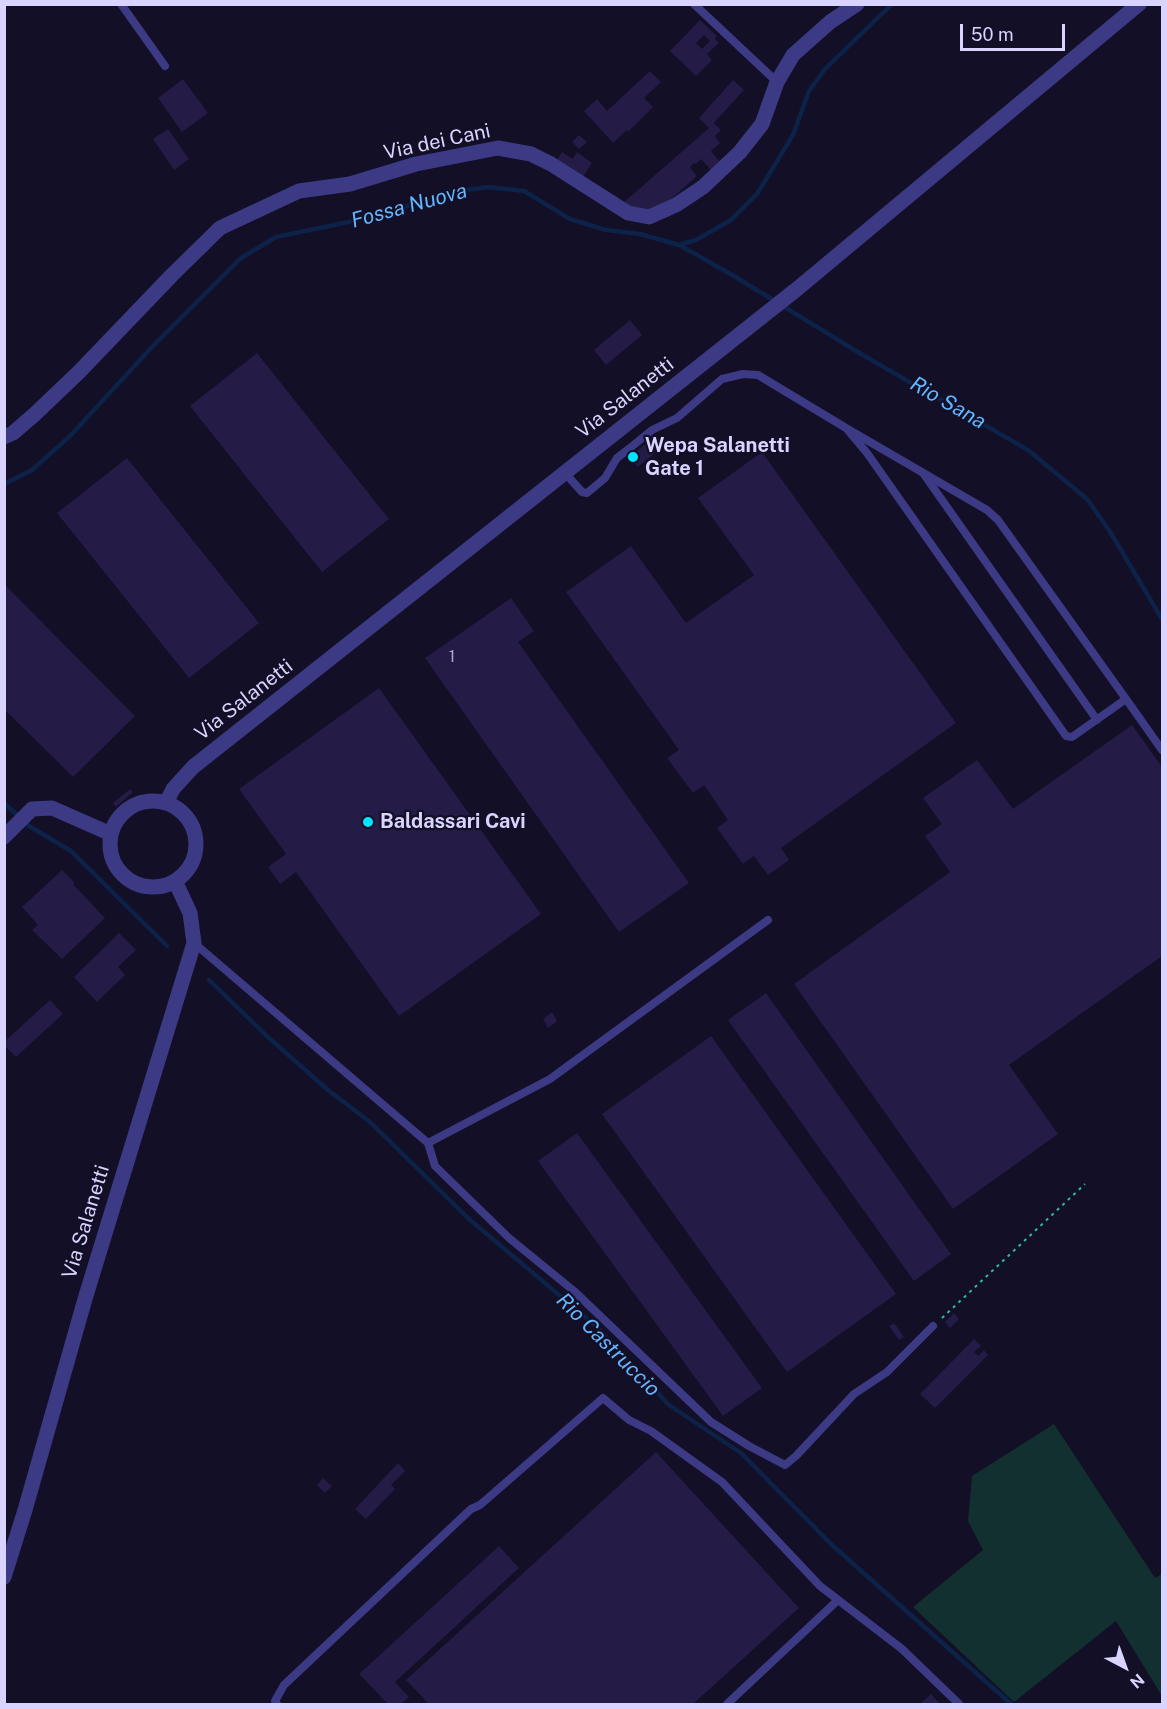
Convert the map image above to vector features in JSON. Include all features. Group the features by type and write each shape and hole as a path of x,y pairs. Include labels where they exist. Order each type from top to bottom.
{"street":[{"name":"Via dei Cani","path":"4,437 13,433 79,372 220,228 299,191 350,184 416,164 498,148 531,154 551,164 628,213 649,217 676,205 703,187 740,152 762,124 777,82 793,55 830,22 857,4"},
{"path":"1113,27 1122,4"},
{"name":"Via Salanetti","path":"166,802 173,789 193,767 796,289 1139,4"},
{"path":"145,802 166,802 179,809 189,819 196,839 193,860 186,872 175,881 161,886 147,887 122,874 114,862 110,849 111,834 116,821 126,810 145,802"},
{"path":"4,837 32,809 52,808 111,834"},
{"name":"Via Salanetti","path":"4,1577 26,1510 85,1299 194,943 190,913 175,881"}],"lane":[{"path":"121,4 165,66"},
{"path":"694,4 777,82"},
{"path":"565,472 582,492 587,493 605,478 617,458 652,430 677,418 722,379 743,374 758,375 987,510 999,520 1162,750"},
{"path":"846,428 867,453 1066,736 1072,737 1126,699"},
{"path":"922,471 1097,720"},
{"path":"428,1143 550,1079 768,920"},
{"path":"194,943 428,1143 435,1166 510,1238 574,1291 711,1422 784,1465 796,1456 854,1394 887,1372 933,1326"},
{"path":"276,1702 284,1685 471,1509 480,1505 603,1398 629,1420 651,1431 722,1482 820,1586 902,1649 959,1704"},
{"path":"727,1704 838,1600"}],"path":[{"path":"933,1326 1085,1184"}],"green space":[{"path":"1054,1424 1155,1578 1162,1574 1162,1696 1116,1621 1014,1702 913,1607 983,1550 968,1521 972,1476"}],"building":[{"path":"700,20 717,36 715,39 719,43 707,54 712,60 696,76 670,51","holes":["704,35 710,41 702,49 696,43"]},
{"path":"650,71 661,82 644,98 653,107 628,132 627,130 613,143 584,111 597,99 607,111"},
{"path":"183,79 208,113 182,132 158,98"},
{"path":"733,80 744,90 714,123 721,130 715,136 720,143 711,151 721,163 712,171 701,159 696,164 694,163 690,167 697,176 652,213 648,209 644,212 623,203 709,128 699,118"},
{"path":"168,129 189,159 174,170 153,139"},
{"path":"579,135 587,142 579,149 572,142"},
{"path":"562,152 573,159 577,152 592,163 583,177 557,160"},
{"path":"630,320 642,335 606,365 594,350"},
{"path":"257,353 389,519 322,572 190,406"},
{"path":"647,443 655,453 638,467 629,457"},
{"path":"762,452 956,723 781,848 789,860 768,875 754,856 743,864 717,828 728,820 704,785 693,793 667,758 679,750 566,592 631,546 686,623 754,575 698,498"},
{"path":"127,458 259,623 189,678 57,513"},
{"path":"4,584 135,716 73,777 4,709"},
{"path":"511,598 534,631 518,642 689,883 619,932 425,658"},
{"name":"Baldassari Cavi","path":"379,688 541,914 399,1016 296,872 280,884 268,867 286,854 239,789"},
{"path":"1132,725 1162,767 1162,956 1009,1065 1058,1134 953,1209 794,984 950,872 925,836 942,824 923,798 977,760 1013,809"},
{"path":"130,789 133,792 116,807 113,803"},
{"path":"62,870 105,918 62,959 32,930 38,925 22,907"},
{"path":"119,933 136,950 118,967 125,975 97,1002 74,977"},
{"path":"766,993 951,1254 914,1281 728,1020"},
{"path":"50,1000 63,1014 16,1057 4,1045 4,1042"},
{"path":"552,1012 557,1021 548,1028 543,1019"},
{"path":"711,1036 896,1294 787,1372 602,1114"},
{"path":"577,1133 762,1388 723,1416 538,1161"},
{"path":"954,1313 959,1319 950,1328 945,1322"},
{"path":"894,1323 904,1337 899,1340 889,1326"},
{"path":"974,1339 981,1346 974,1352 978,1356 984,1350 988,1355 935,1408 920,1394"},
{"path":"656,1452 799,1608 693,1704 429,1704 406,1680"},
{"path":"398,1463 405,1471 391,1485 395,1489 366,1519 355,1509"},
{"path":"323,1478 332,1486 325,1493 317,1485"},
{"path":"499,1546 519,1568 395,1682 409,1697 401,1704 388,1704 359,1674"},
{"path":"931,1694 940,1704 920,1704"}],"waterway":[{"name":"Fossa Nuova","path":"4,484 32,470 70,436 152,347 241,258 276,237 373,217 451,192 489,187 524,191 570,219 606,230 640,234 679,245 696,240 731,220 757,194 793,135 809,91 825,69 892,4"},
{"name":"Rio Sana","path":"679,245 861,354 1028,450 1087,499 1109,530 1162,619"},
{"name":"Rio Castruccio","path":"4,803 29,826 71,851 167,946"},
{"name":"Rio Castruccio","path":"209,980 269,1038 328,1090 370,1122 469,1219 597,1327 669,1405 741,1453 832,1545 1011,1704"}],"place":[{"name":"Wepa Salanetti Gate 1","path":"633,457"},
{"name":"Baldassari Cavi","path":"368,822"}]}
